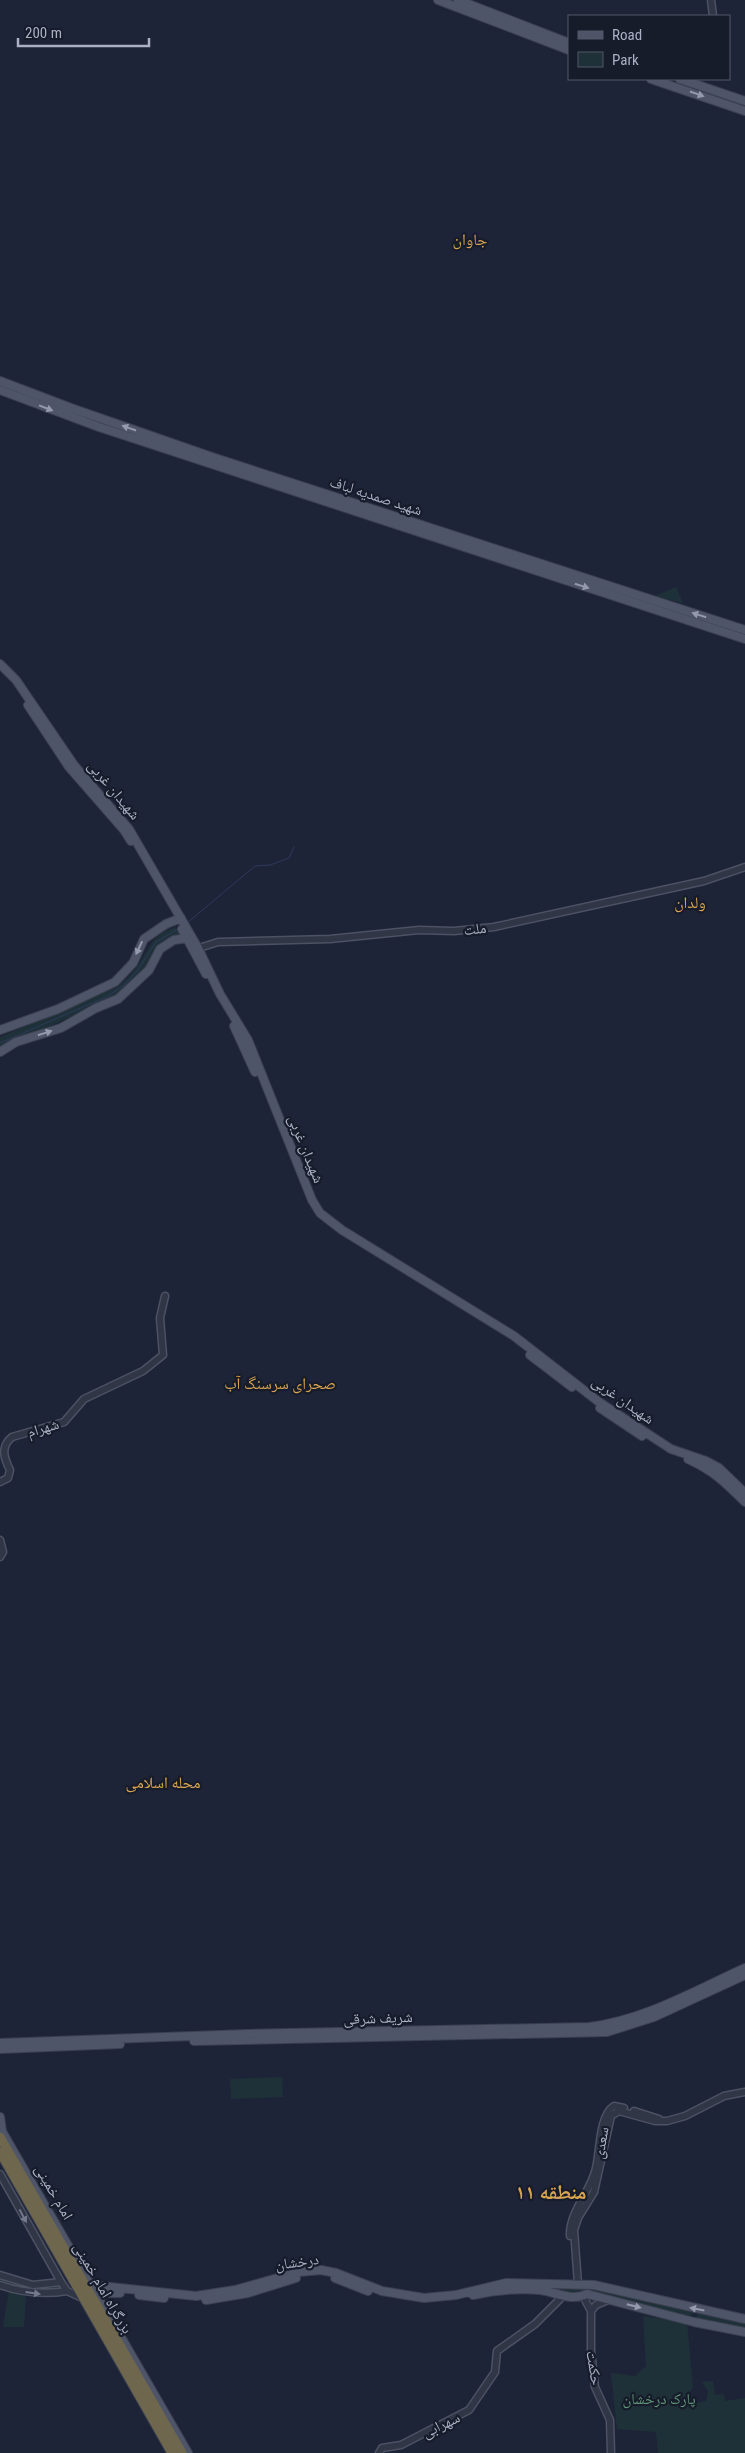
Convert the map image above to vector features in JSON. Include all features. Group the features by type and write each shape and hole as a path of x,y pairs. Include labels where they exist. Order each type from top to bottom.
{"highway":[{"name":"بزرگراه امام خمینی","path":"1,2132 182,2453"},
{"name":"بزرگراه امام خمینی","path":"0,2152 170,2453"}],"main road":[{"path":"438,0 568,50"},
{"path":"458,0 568,43"},
{"path":"450,5 486,17 488,12"},
{"path":"502,25 502,22 524,30 533,30"},
{"path":"654,80 745,111"},
{"path":"690,80 745,101"},
{"name":"شهید صمدیه لباف","path":"0,381 223,464"},
{"name":"شهید صمدیه لباف","path":"0,390 99,427 223,464 562,575 745,639"},
{"name":"شهید صمدیه لباف","path":"562,575 745,630"},
{"name":"شهیدان غربی","path":"0,664 16,680 74,765 129,829 220,994 248,1040 310,1194 320,1213 342,1230 514,1336 599,1402 670,1449 706,1461 719,1468 745,1493"},
{"name":"شهیدان غربی","path":"0,671 12,682 69,767 124,830 179,919 187,938 196,949 243,1043 304,1192 316,1215 327,1225 509,1338 612,1417 667,1452 715,1473 745,1502"},
{"path":"0,1030 63,1006 77,998 103,990 115,982 133,964 144,939 166,924 179,919"},
{"path":"0,1052 16,1042 61,1028 96,1008 118,999 149,970 160,949 174,940 187,938"},
{"name":"شریف شرقی","path":"0,2043 89,2043 486,2032 613,2024 643,2015 745,1968"},
{"name":"شریف شرقی","path":"486,2032 580,2034 614,2030 654,2017 745,1976"},
{"name":"شریف شرقی","path":"0,2050 89,2043"},
{"path":"0,2117 1,2132"},
{"name":"امام خمینی","path":"1,2132 91,2285 102,2291 188,2453"},
{"name":"امام خمینی","path":"0,2157 170,2453"},
{"name":"درخشان","path":"102,2291 196,2296 235,2290 299,2272 321,2270 336,2273 382,2290 424,2298 456,2295 506,2283 566,2285 583,2290"},
{"name":"درخشان","path":"102,2291 194,2301 248,2293 301,2276 336,2278 387,2297 431,2302 500,2289 541,2290 561,2296 583,2290"},
{"path":"561,2296 559,2289 566,2285"},
{"path":"583,2290 594,2285 745,2319"},
{"path":"583,2290 608,2300 694,2322 745,2332"}],"street":[{"path":"711,0 712,15"},
{"name":"ملت","path":"196,949 218,942 330,939 419,930 454,931 494,927 704,881 745,867"},
{"name":"شهرام","path":"0,1482 8,1478 10,1470 5,1459 4,1448 6,1442 12,1437 64,1422 84,1399 143,1371 165,1353 160,1318 165,1296"},
{"path":"0,1540 4,1552 1,1556"},
{"name":"سعدی","path":"583,2290 574,2230 578,2218 594,2192 611,2116 619,2111 667,2121 685,2116 724,2096 745,2092"},
{"name":"سعدی","path":"566,2285 573,2280 574,2272 570,2228 572,2219 591,2185 606,2114 614,2106 658,2117 660,2120"},
{"path":"0,2174 61,2282 67,2291 80,2297"},
{"path":"0,2275 34,2285 61,2282"},
{"path":"0,2285 32,2294 67,2291"},
{"path":"583,2290 591,2311 596,2305 608,2300"},
{"name":"سهرابی","path":"380,2450 401,2445 469,2410 495,2372 497,2351 535,2324 561,2296"},
{"name":"حکمت","path":"591,2311 591,2351 595,2386 610,2420 610,2453"}],"green space":[{"path":"676,587 683,603 655,596"},
{"path":"175,927 182,935 172,937 159,944 146,968 117,995 0,1049 0,1037 119,986 133,972 154,940 159,935"},
{"path":"282,2077 283,2097 231,2099 230,2079"},
{"path":"0,2276 32,2286 61,2285 63,2289 38,2293 0,2283"},
{"path":"564,2287 584,2288 583,2293 561,2292"},
{"path":"591,2288 692,2311 693,2314 686,2317 590,2294"},
{"path":"9,2291 26,2294 24,2327 3,2327"},
{"path":"698,2312 745,2321 745,2330 698,2320"},
{"name":"پارک درخشان","path":"643,2316 687,2323 693,2386 690,2392 692,2400 697,2403 706,2401 708,2391 702,2382 713,2381 715,2395 724,2394 725,2401 745,2398 745,2453 658,2453 656,2432 617,2429 611,2373 635,2376 646,2366"}],"waterway":[{"path":"187,923 255,866 270,865 289,858 294,847"},
{"path":"0,1043 106,997 123,986 137,971 156,942 178,929"}],"district":[{"name":"جاوان","path":"470,239"},
{"name":"ولدان","path":"690,902"},
{"name":"صحرای سرسنگ آب","path":"280,1383"},
{"name":"محله اسلامی","path":"163,1782"},
{"name":"منطقه ۱۱","path":"551,2192"}]}
